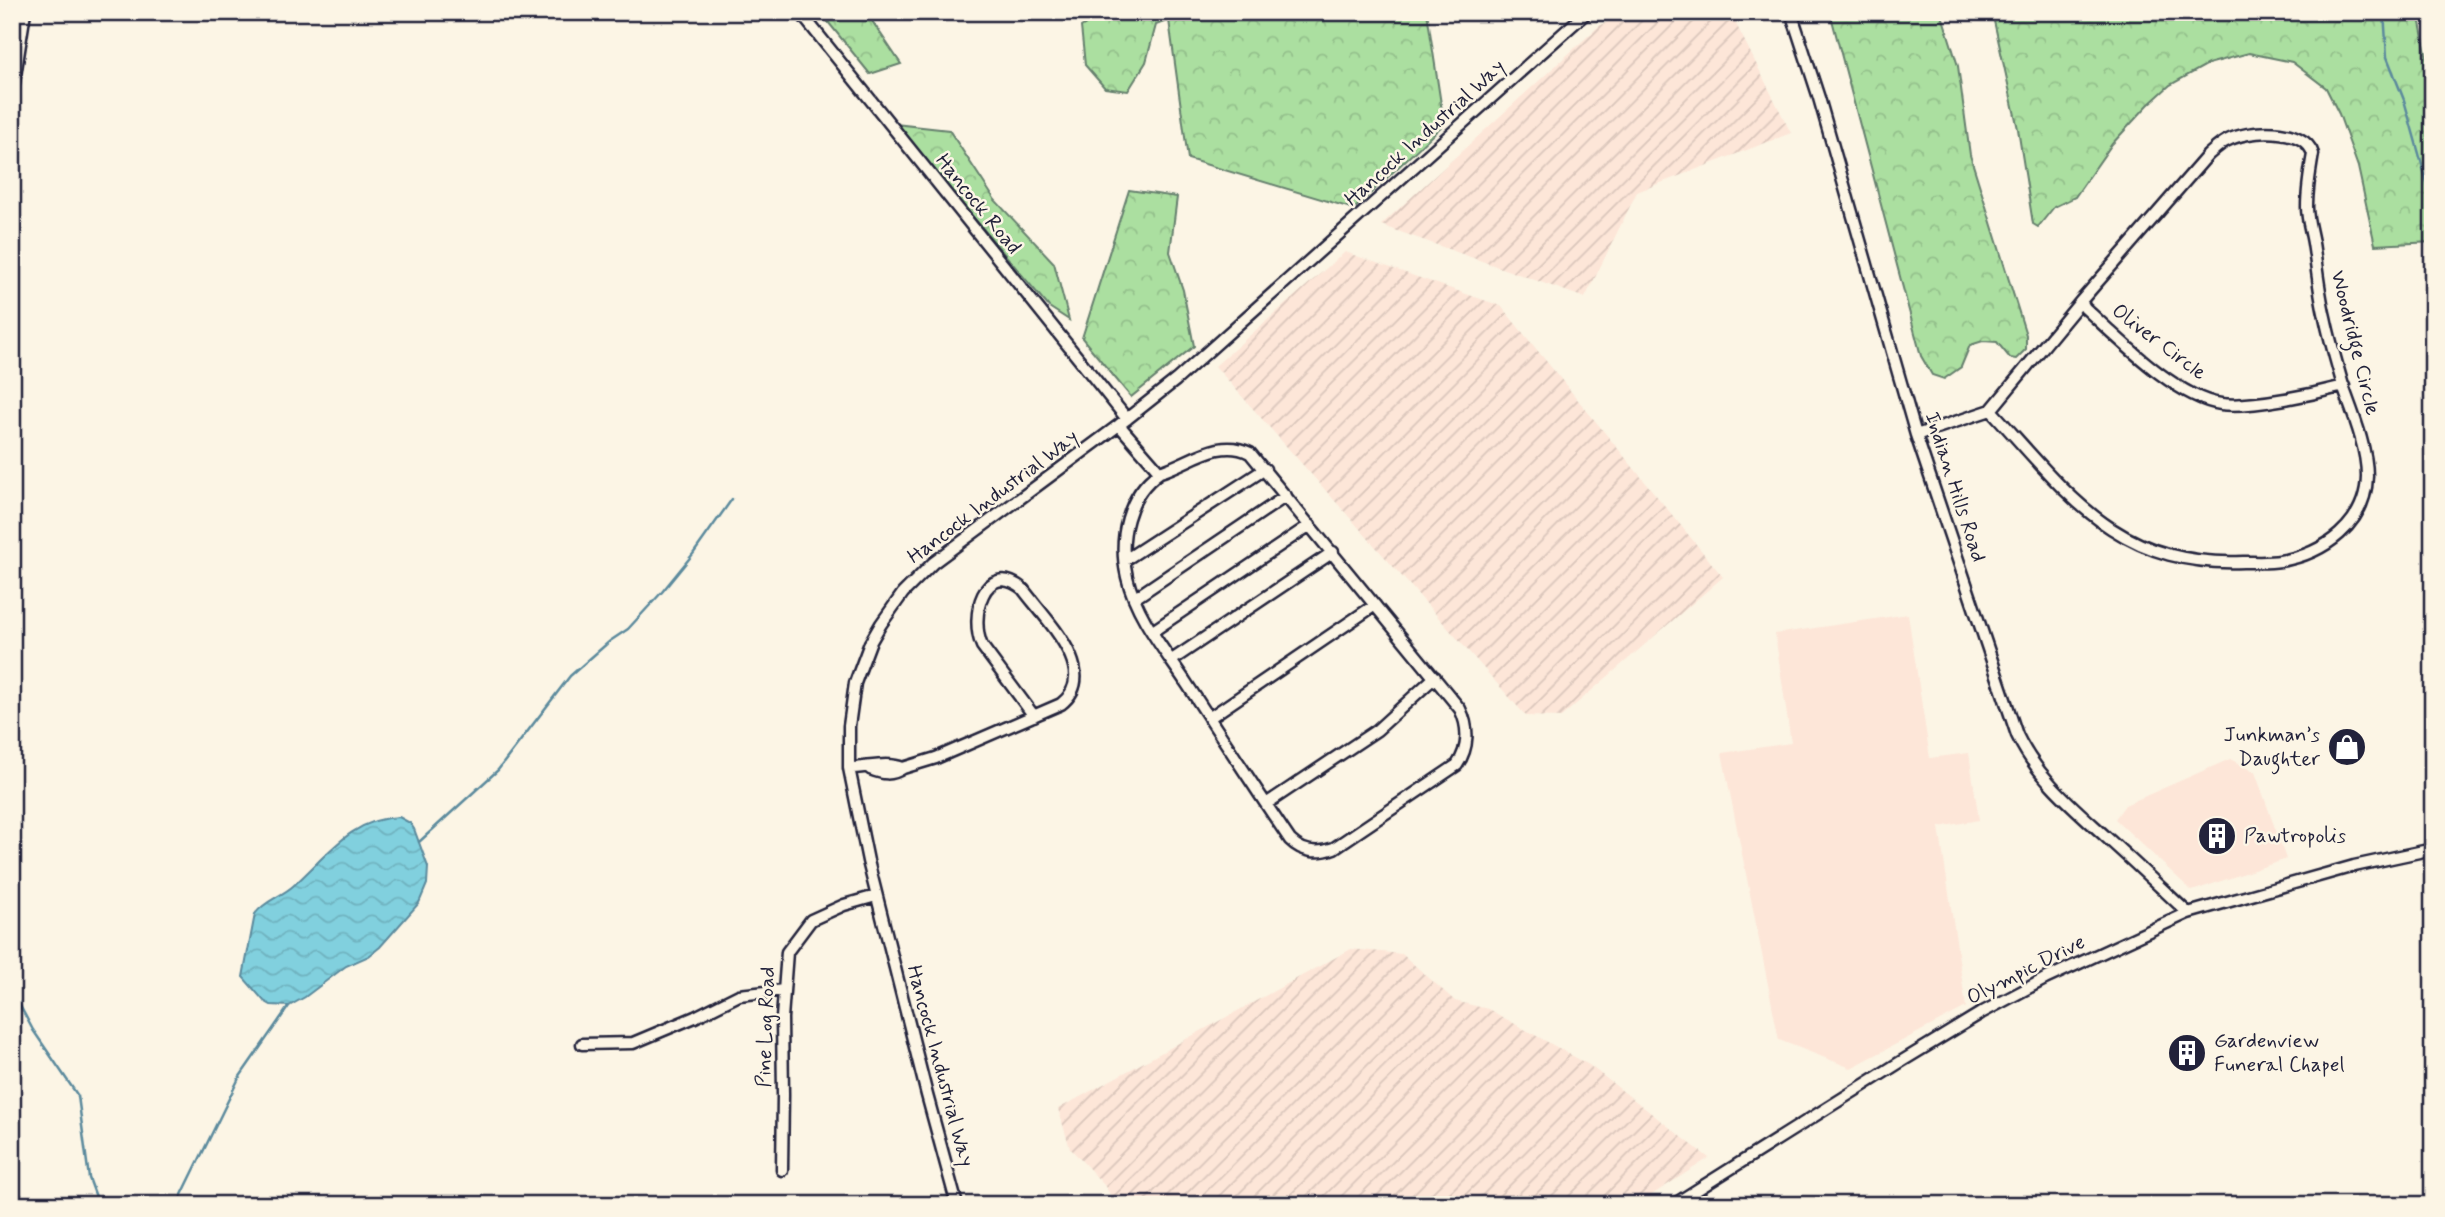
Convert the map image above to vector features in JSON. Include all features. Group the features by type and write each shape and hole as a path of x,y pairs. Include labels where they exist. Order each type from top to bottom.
{"street":[{"path":"12,95 25,12"},
{"name":"Hancock Road","path":"800,12 1160,472"},
{"name":"Hancock Industrial Way","path":"957,1205 876,896 849,768 849,726 855,683 870,643 903,593 933,563 1123,422 1221,340 1587,12"},
{"name":"Indian Hills Road","path":"1791,12 1819,97 1916,435 2017,735 2027,756 2041,775 2074,809 2188,913"},
{"name":"Woodridge Circle","path":"2261,132 2305,140 2313,154 2307,209 2325,317 2344,386 2355,418 2366,468 2366,487 2362,500 2348,529 2337,538 2302,556 2280,561 2231,563 2180,558 2139,545 2097,519 2076,502 1991,410 2208,155 2225,141 2242,134 2261,132"},
{"name":"Oliver Circle","path":"2081,302 2138,356 2192,394 2214,402 2258,402 2318,393 2344,386"},
{"path":"1916,435 1991,410"},
{"path":"1219,447 1235,447 1250,453 1265,469 1453,699 1464,718 1467,738 1457,765 1334,848 1323,852 1305,850 1295,845 1153,631 1126,574 1127,522 1133,501 1144,484 1160,472 1219,447"},
{"path":"1125,559 1265,469"},
{"path":"1135,597 1286,496"},
{"path":"1153,631 1310,525"},
{"path":"1172,660 1333,552"},
{"path":"849,768 890,774 936,758 1034,716 1061,704 1069,698 1076,684 1071,654 1023,589 1016,584 997,581 989,584 978,608 978,636 982,646 1034,716"},
{"path":"1209,718 1375,605"},
{"path":"1266,804 1369,736 1435,677"},
{"name":"Olympic Drive","path":"1673,1205 1982,1013 2045,979 2188,913 2354,866 2433,849"},
{"name":"Pine Log Road","path":"782,1170 782,1018 787,952 811,920 844,905 876,896"},
{"path":"582,1044 633,1043 739,995 784,990"}],"shaded area":[{"path":"1628,12 1730,12 1791,133 1637,192 1585,298 1381,225 1599,26"},
{"path":"1345,252 1501,306 1723,577 1561,717 1526,716 1215,366"},
{"path":"1908,614 1930,758 1969,753 1979,820 1939,827 1966,1007 1851,1068 1779,1040 1722,753 1791,743 1775,634"},
{"path":"2230,759 2255,772 2286,859 2192,891 2115,819 2125,805"},
{"path":"1351,949 1402,954 1455,1001 1488,1009 1589,1065 1709,1158 1636,1205 1117,1205 1104,1185 1070,1148 1058,1109"}],"green space":[{"path":"820,12 866,12 901,64 870,74"},
{"path":"1106,12 1427,12 1444,124 1354,209 1188,159 1169,20 1156,25 1146,62 1128,91 1105,88 1085,65 1081,27"},
{"path":"1830,12 1941,12 1958,66 1970,155 2026,335 2026,349 2016,359 2010,358 1997,342 1983,341 1970,345 1961,367 1944,379 1932,375 1921,356"},
{"path":"1992,12 2418,12 2433,90 2433,242 2375,245 2358,167 2339,114 2326,88 2292,62 2249,53 2208,64 2170,85 2112,144 2075,197 2054,207 2038,227 2033,224 2018,129"},
{"path":"895,124 949,130 995,200 1054,263 1069,320 1049,307"},
{"path":"1129,190 1177,197 1170,252 1183,290 1194,346 1131,397 1082,338"}],"water":[{"path":"399,817 410,823 414,829 428,867 427,884 419,903 380,947 369,956 346,966 305,997 289,1006 271,1005 264,1001 243,977 255,914 293,886 353,832 382,819"}],"waterway":[{"path":"2384,12 2387,57 2404,100 2433,204"},
{"path":"419,842 498,770 570,676 628,629 662,592 732,499"},
{"path":"12,991 33,1030 78,1096 89,1178 99,1205"},
{"path":"177,1205 239,1078 289,1006"}],"place":[{"name":"Junkman’s Daughter","path":"2347,747"},
{"name":"Pawtropolis","path":"2217,836"},
{"name":"Gardenview Funeral Chapel","path":"2187,1053"}]}
